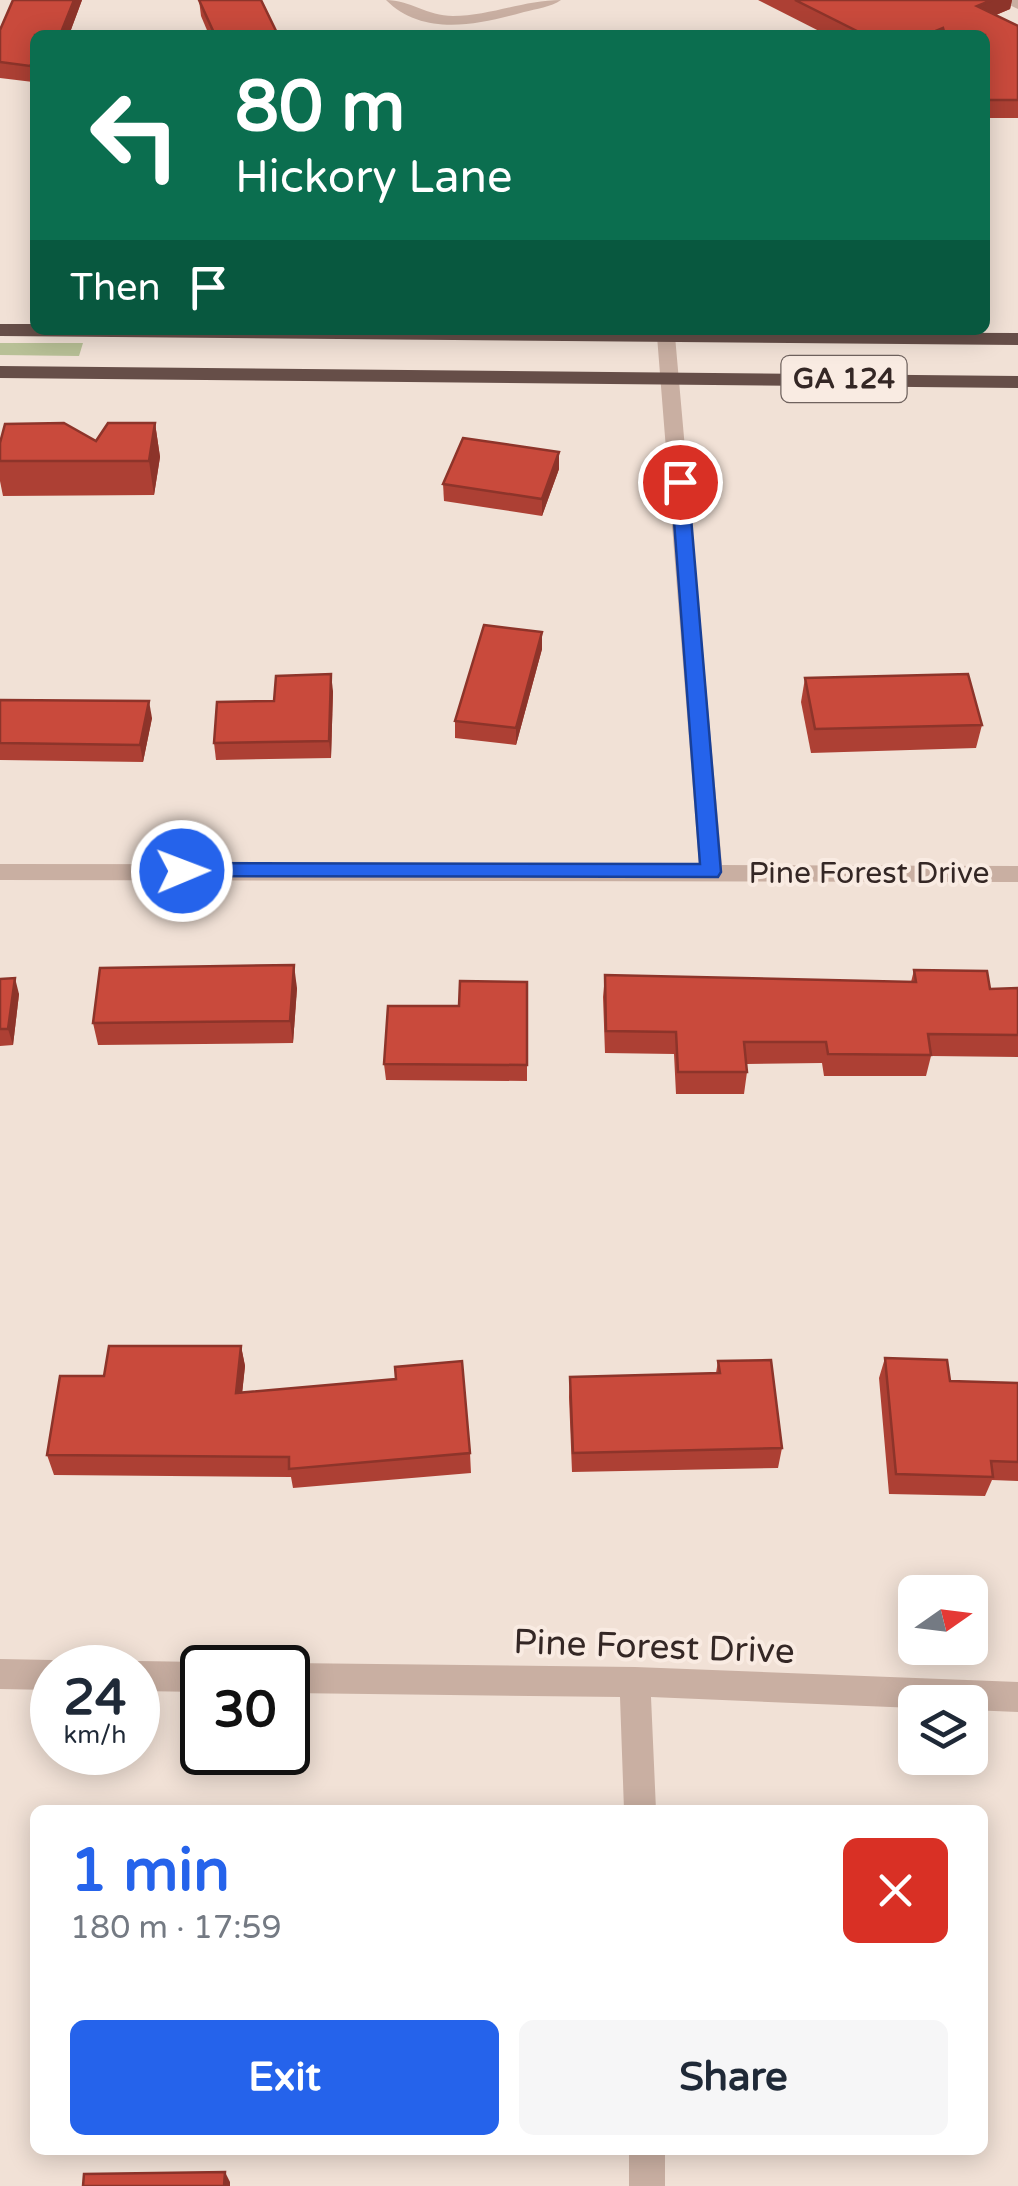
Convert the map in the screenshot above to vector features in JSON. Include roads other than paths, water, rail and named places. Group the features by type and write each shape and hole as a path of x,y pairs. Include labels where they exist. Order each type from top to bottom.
{"highway":[{"name":"GA 124","path":"0,330 30,330"},
{"name":"GA 124","path":"555,335 1018,338"},
{"name":"GA 124","path":"0,372 1018,382"}],"street":[{"path":"392,0 409,14 433,21 462,21 554,0"},
{"path":"1006,0 1018,6"},
{"path":"666,336 711,872"},
{"name":"Pine Forest Drive","path":"0,872 1018,874"},
{"path":"0,1674 30,1674"},
{"name":"Pine Forest Drive","path":"310,1678 635,1682 1018,1698"},
{"path":"635,1682 640,1805"},
{"path":"646,2155 647,2186"}]}
